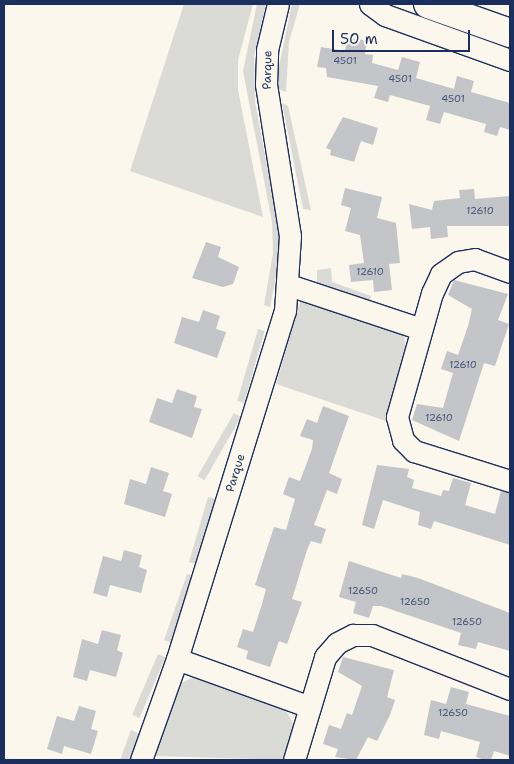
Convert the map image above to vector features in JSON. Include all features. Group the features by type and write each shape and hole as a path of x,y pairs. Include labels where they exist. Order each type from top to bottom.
{"street":[{"name":"Parque","path":"141,760 177,660 278,336 289,285 287,206 266,84 267,50 278,4"},
{"path":"370,4 385,15 510,60"},
{"path":"428,4 510,34"},
{"path":"510,272 475,259 449,267 436,282 398,409 403,440 420,455 510,482"},
{"path":"289,285 421,329"},
{"path":"294,760 330,649 345,638 363,634 510,689"},
{"path":"177,660 310,707"}],"shaded area":[{"path":"184,4 253,4 238,60 238,90 263,217 130,171"},
{"path":"257,4 266,4 254,57 255,102 278,224 279,261 270,307 264,305 273,253 272,222 243,71"},
{"path":"292,4 300,4 289,42 286,92 278,89 278,71"},
{"path":"282,103 288,106 311,210 303,209"},
{"path":"331,268 332,282 371,296 370,301 317,282 317,270"},
{"path":"301,299 404,335 406,352 386,421 276,384"},
{"path":"258,329 265,331 244,403 237,401"},
{"path":"234,413 241,417 204,480 198,476"},
{"path":"208,497 217,499 196,564 189,562"},
{"path":"187,574 194,576 172,643 164,640"},
{"path":"158,654 165,657 140,718 132,715"},
{"path":"196,676 284,707 294,725 285,760 154,756 179,684"},
{"path":"131,730 140,734 130,760 120,760"}],"building":[{"path":"347,37 367,41 365,54 373,55 372,63 398,70 402,57 420,62 416,78 454,89 457,76 474,81 471,92 510,103 510,130 500,127 497,136 484,132 486,124 444,112 440,124 426,120 430,106 390,95 388,102 374,98 378,86 327,77 326,68 317,67 321,47 345,51"},
{"path":"343,117 378,128 373,145 361,141 354,162 330,155 331,150 326,148"},
{"path":"345,188 382,197 377,218 396,223 400,263 389,264 392,290 374,292 373,280 351,282 349,265 364,263 360,235 345,231 351,208 341,205"},
{"path":"474,189 475,199 510,196 510,226 447,226 448,237 431,239 430,227 412,229 409,204 432,210 434,201 460,198 459,190"},
{"path":"206,242 221,247 218,257 239,267 233,284 223,287 192,278"},
{"path":"454,280 508,294 498,320 509,324 495,366 484,363 459,441 412,420 417,404 443,408 453,373 441,369 447,351 458,355 468,326 472,309 448,295"},
{"path":"203,310 220,316 216,329 226,332 217,358 174,343 182,317 199,322"},
{"path":"177,389 197,396 194,407 202,409 192,438 149,422 157,398 172,403"},
{"path":"323,406 349,416 329,473 342,479 337,494 327,490 314,525 326,529 321,544 311,541 307,550 292,599 302,602 287,644 279,641 270,667 246,659 248,651 237,647 243,629 253,632 262,604 266,589 255,585 274,527 286,530 295,499 283,494 289,477 300,481 312,449 313,440 300,436 307,419 317,423"},
{"path":"377,465 409,469 407,477 414,480 412,488 441,496 443,490 449,491 453,478 471,483 465,505 495,514 501,491 510,493 510,545 434,521 431,529 418,525 420,512 383,500 374,529 362,525"},
{"path":"151,467 169,473 163,491 172,494 165,517 124,504 130,479 146,484"},
{"path":"124,550 142,555 139,567 147,570 141,593 110,585 107,597 93,593 103,556 121,561"},
{"path":"349,561 401,578 402,574 418,578 510,613 510,651 478,642 476,649 458,645 461,633 381,606 373,606 369,618 353,613 356,602 339,597"},
{"path":"102,630 121,635 117,650 123,653 116,677 90,670 87,681 73,677 82,639 98,644"},
{"path":"343,657 394,670 387,697 395,700 390,715 377,741 368,737 356,760 335,757 338,749 323,744 329,725 341,729 347,713 352,715 362,686 338,672"},
{"path":"451,687 469,692 466,704 510,716 510,756 494,751 491,760 485,760 476,757 480,742 441,731 439,739 424,735 431,700 446,704"},
{"path":"79,706 96,711 91,729 98,731 91,754 64,746 62,754 47,749 57,716 74,721"}]}
